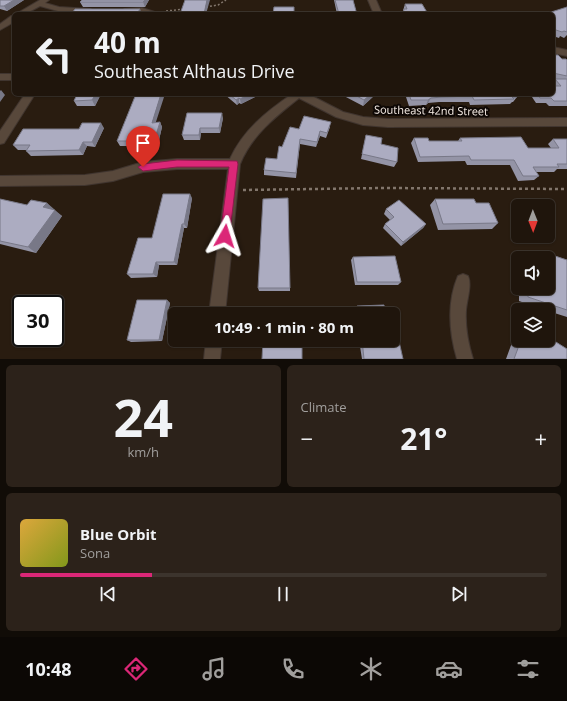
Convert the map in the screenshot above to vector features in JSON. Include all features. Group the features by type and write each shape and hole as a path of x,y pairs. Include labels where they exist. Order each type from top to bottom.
{"street":[{"path":"372,0 377,12"},
{"path":"23,12 42,1 72,11 98,11"},
{"path":"120,11 142,10 154,12"},
{"path":"0,28 12,19"},
{"path":"555,50 567,52"},
{"path":"0,77 12,77"},
{"path":"0,140 29,96"},
{"path":"218,307 230,190 234,164 239,149 252,132 270,114 296,96"},
{"name":"Southeast 42nd Street","path":"303,96 340,115 363,121 388,123 567,122"},
{"path":"0,181 85,180 112,176 143,167 170,164 234,164"},
{"path":"463,281 458,300 458,324 465,359"},
{"path":"212,359 213,347"}],"path":[{"path":"206,7 218,6 226,0"},
{"path":"166,12 185,9"},
{"path":"230,190 382,188 567,189"}],"building":[{"path":"0,0 14,0 4,6 0,6"},
{"path":"82,0 145,0 143,2 80,2"},
{"path":"185,0 207,0 204,12 181,12"},
{"path":"335,0 353,0 355,12 338,12"},
{"path":"405,4 422,4 427,12 403,12 404,9 407,9"},
{"path":"274,7 294,7 294,12 273,12"},
{"path":"567,7 567,32 555,30 555,12 551,12"},
{"path":"75,9 140,9 138,12 73,12"},
{"path":"555,55 567,60 567,76 555,73"},
{"path":"555,79 567,79 567,101 554,101 551,98 540,98 538,96 555,96 555,86 561,86"},
{"path":"76,96 95,96 92,100 74,101"},
{"path":"135,96 160,96 152,123 160,122 156,135 143,135 141,141 117,141"},
{"path":"231,96 246,96 240,99 239,98 236,100"},
{"path":"357,96 369,96 364,100"},
{"path":"410,96 472,96 431,98 428,100 411,100"},
{"path":"472,96 517,96 512,97 514,99 474,100"},
{"path":"187,113 222,113 219,128 200,128 199,135 182,135"},
{"path":"304,116 331,122 327,133 320,131 317,142 300,139 296,173 264,170 266,158 277,159 279,146 282,147 290,127 299,129"},
{"path":"82,123 101,123 92,142 83,142 79,150 26,151 30,145 13,145 23,129 79,129"},
{"path":"366,135 382,138 381,144 398,148 397,162 362,154"},
{"path":"521,137 528,148 559,148 553,139 567,139 567,164 557,164 559,167 533,167 539,176 523,176 514,160 471,160 469,156 420,157 414,138 428,138 429,141 462,141 460,138"},
{"path":"163,194 190,194 174,262 156,262 153,274 127,274 138,238 152,238"},
{"path":"288,198 290,288 258,288 263,199"},
{"path":"0,199 27,205 31,200 47,203 43,207 55,210 28,247 0,241"},
{"path":"435,199 474,199 476,203 489,203 498,223 443,224"},
{"path":"399,200 426,224 403,242 385,224 394,217 386,209"},
{"path":"395,256 401,282 357,282 353,257"},
{"path":"555,256 567,260 567,310 555,306 555,303 546,303 528,297 528,295 555,295"},
{"path":"137,300 167,300 159,340 127,340"},
{"path":"384,305 384,307 357,307"},
{"path":"555,341 567,349 567,359 514,359 518,347 555,347"},
{"path":"400,346 403,359 364,359 363,347 400,347"},
{"path":"263,347 302,347 302,359 262,359"}],"route":[{"path":"143,167 177,164 234,164 225,236"}]}
